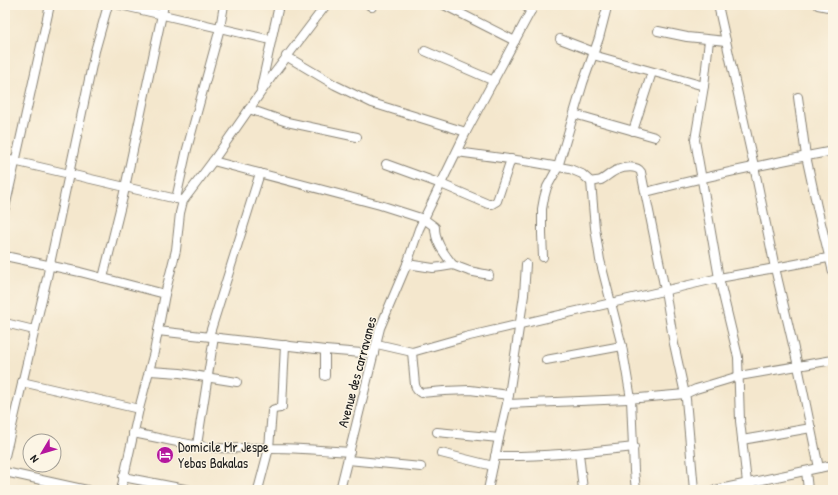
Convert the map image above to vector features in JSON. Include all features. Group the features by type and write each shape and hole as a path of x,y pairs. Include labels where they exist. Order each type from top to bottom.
{"street":[{"path":"5,208 50,5"},
{"path":"5,456 49,266 96,51 108,5"},
{"path":"120,5 271,40"},
{"path":"103,278 125,187 164,5"},
{"path":"121,490 133,433 150,371 165,294 176,250 180,200 187,149 220,28 224,5"},
{"path":"260,92 279,5"},
{"path":"180,200 213,161 286,56 326,5"},
{"path":"444,5 515,41"},
{"path":"524,5 533,8"},
{"path":"543,257 542,210 548,187 558,167 583,83 594,53 607,5"},
{"path":"718,5 775,268 798,366 819,468"},
{"path":"818,5 833,8"},
{"name":"Avenue des carravanes","path":"340,490 380,328 407,264 419,229 466,132 533,8"},
{"path":"658,31 687,37 726,41"},
{"path":"560,39 594,53 652,72 704,86"},
{"path":"709,40 704,86 694,140 719,278 738,357 740,421 748,486"},
{"path":"425,51 494,81"},
{"path":"286,56 335,85 372,103 466,132"},
{"path":"633,131 652,72"},
{"path":"798,97 806,156 817,207 831,257 833,272"},
{"path":"249,109 286,122 357,136"},
{"path":"574,114 654,137"},
{"path":"646,192 754,166 833,151"},
{"path":"457,152 570,169 582,174 591,182 595,228 600,260 622,346 632,399 636,490"},
{"path":"5,159 180,200"},
{"path":"386,164 441,184 488,204 492,204 497,201 511,159"},
{"path":"213,161 380,205 424,219 434,227 438,244 453,265"},
{"path":"591,182 600,180 617,170 627,167 640,169 646,192 674,344 686,394 694,490"},
{"path":"197,445 208,377 212,337 260,173"},
{"path":"5,256 103,278 165,294"},
{"path":"376,344 412,352 465,337 665,290 719,278 831,257"},
{"path":"407,264 433,268 453,265 468,271 489,275"},
{"path":"488,490 509,395 524,295 526,264"},
{"path":"5,323 34,330"},
{"path":"158,331 374,354"},
{"path":"258,490 269,448 272,411 282,407 285,345"},
{"path":"546,360 622,346"},
{"path":"325,376 326,350"},
{"path":"412,352 415,385 417,390 421,393 470,390 509,395"},
{"path":"507,404 632,399 686,394 696,389 739,376 833,360"},
{"path":"150,371 180,373 237,382"},
{"path":"22,382 139,409"},
{"path":"742,440 811,428"},
{"path":"437,432 499,438"},
{"path":"133,433 218,448 269,448 349,456 421,467"},
{"path":"495,456 579,453 634,447"},
{"path":"579,453 583,490"},
{"path":"441,454 493,466"},
{"path":"715,490 748,486 833,465"},
{"path":"806,471 808,490"},
{"path":"5,472 87,490"},
{"path":"123,477 190,490"}],"place":[{"name":"Domicile Mr Jespe Yebas Bakalas","path":"165,455"}]}
